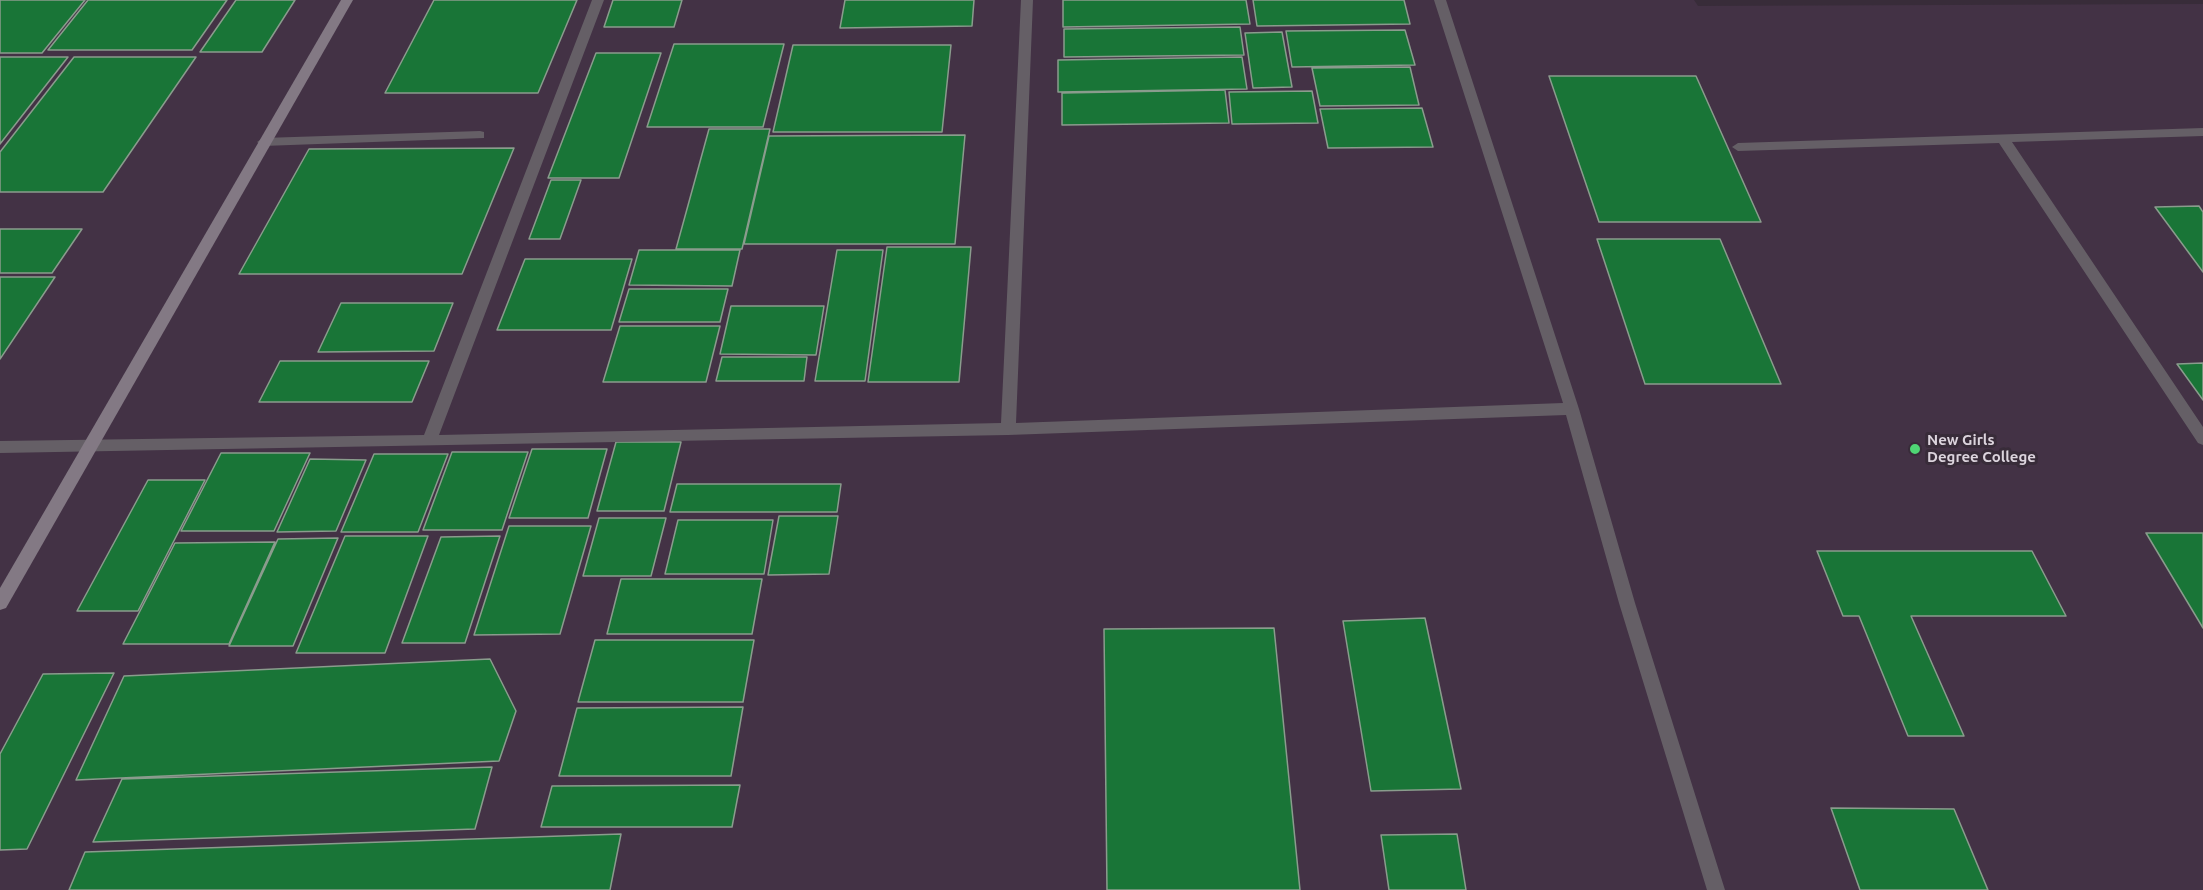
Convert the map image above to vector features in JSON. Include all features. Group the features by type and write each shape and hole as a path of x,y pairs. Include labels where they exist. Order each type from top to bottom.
{"street":[{"path":"0,603 263,142 347,0"},
{"path":"429,441 598,0"},
{"path":"1008,429 1027,0"},
{"path":"1440,0 1572,409 1627,603 1716,890"},
{"path":"1738,147 2203,132"},
{"path":"263,142 480,135"},
{"path":"2002,137 2203,439"},
{"path":"0,447 1008,429 1572,409"}],"shaded area":[{"path":"0,0 1694,0 1698,6 2203,4 2203,890 0,890"}],"building":[{"path":"0,0 85,0 42,53 0,53"},
{"path":"88,0 227,0 192,50 48,50"},
{"path":"236,0 295,0 262,52 200,52"},
{"path":"434,0 577,0 538,93 385,93"},
{"path":"613,0 682,0 674,27 604,27"},
{"path":"845,0 974,0 972,26 840,28"},
{"path":"1063,0 1246,0 1250,24 1063,27"},
{"path":"1253,0 1404,0 1410,24 1257,26"},
{"path":"1240,27 1244,55 1064,57 1064,29"},
{"path":"1405,30 1415,65 1292,67 1286,31"},
{"path":"1282,32 1292,87 1253,88 1245,33"},
{"path":"674,44 784,44 763,127 647,127"},
{"path":"793,45 951,45 942,132 773,132"},
{"path":"596,53 661,53 619,178 548,178"},
{"path":"0,57 68,57 0,144"},
{"path":"74,57 196,57 103,192 0,192 0,152"},
{"path":"1242,57 1247,89 1058,92 1058,60"},
{"path":"1410,67 1419,105 1320,106 1312,68"},
{"path":"1549,76 1696,76 1761,222 1599,222"},
{"path":"1225,90 1229,123 1062,125 1062,93"},
{"path":"1312,91 1318,123 1232,124 1229,92"},
{"path":"1422,108 1433,147 1328,148 1320,109"},
{"path":"709,129 770,129 742,249 676,249"},
{"path":"965,135 955,244 744,244 769,136"},
{"path":"514,148 462,274 239,274 309,149"},
{"path":"551,180 581,180 560,239 529,239"},
{"path":"2199,206 2203,212 2203,272 2155,207"},
{"path":"0,229 82,229 52,273 0,273"},
{"path":"1597,239 1720,239 1781,384 1645,384"},
{"path":"887,247 971,247 959,382 868,382"},
{"path":"639,250 740,250 732,286 629,285"},
{"path":"837,250 883,250 865,381 815,381"},
{"path":"525,259 632,259 611,330 497,330"},
{"path":"0,277 55,277 0,359"},
{"path":"629,289 728,289 720,322 619,322"},
{"path":"341,303 453,303 434,351 318,352"},
{"path":"731,306 824,306 816,355 720,354"},
{"path":"620,326 720,326 706,382 603,382"},
{"path":"722,357 807,357 804,381 716,381"},
{"path":"280,361 429,361 412,402 259,402"},
{"path":"2203,363 2203,400 2177,364"},
{"path":"616,442 681,442 664,511 597,511"},
{"path":"532,449 607,449 588,518 509,518"},
{"path":"452,452 528,452 502,530 423,530"},
{"path":"221,453 310,453 274,531 181,531"},
{"path":"374,454 448,454 418,532 341,532"},
{"path":"310,459 366,460 336,531 277,532"},
{"path":"148,480 205,480 138,611 77,611"},
{"path":"677,484 841,484 837,512 670,512"},
{"path":"779,516 838,516 829,574 768,575"},
{"path":"599,518 666,518 651,576 583,576"},
{"path":"678,520 773,520 764,574 665,574"},
{"path":"509,526 591,526 560,634 474,635"},
{"path":"2146,533 2203,533 2203,628"},
{"path":"345,536 428,536 385,653 296,653"},
{"path":"500,536 465,643 402,643 441,537"},
{"path":"338,538 293,646 229,646 278,539"},
{"path":"275,542 229,644 123,644 175,543"},
{"path":"1817,551 2032,551 2066,616 1911,616 1964,736 1908,736 1859,616 1843,616"},
{"path":"621,579 762,579 752,634 607,634"},
{"path":"1425,618 1461,789 1371,791 1343,621"},
{"path":"1274,628 1300,890 1107,890 1104,629"},
{"path":"595,640 754,640 743,702 578,702"},
{"path":"490,659 516,711 499,761 76,780 124,676"},
{"path":"114,673 27,849 0,850 0,754 43,674"},
{"path":"743,707 731,776 559,776 577,708"},
{"path":"492,767 475,829 93,842 122,779"},
{"path":"740,785 732,827 541,827 552,786"},
{"path":"1831,808 1954,809 1988,890 1860,890"},
{"path":"621,834 610,890 69,890 85,852"},
{"path":"1457,834 1466,890 1389,890 1381,835"}],"place":[{"name":"New Girls Degree College","path":"1915,449"}]}
